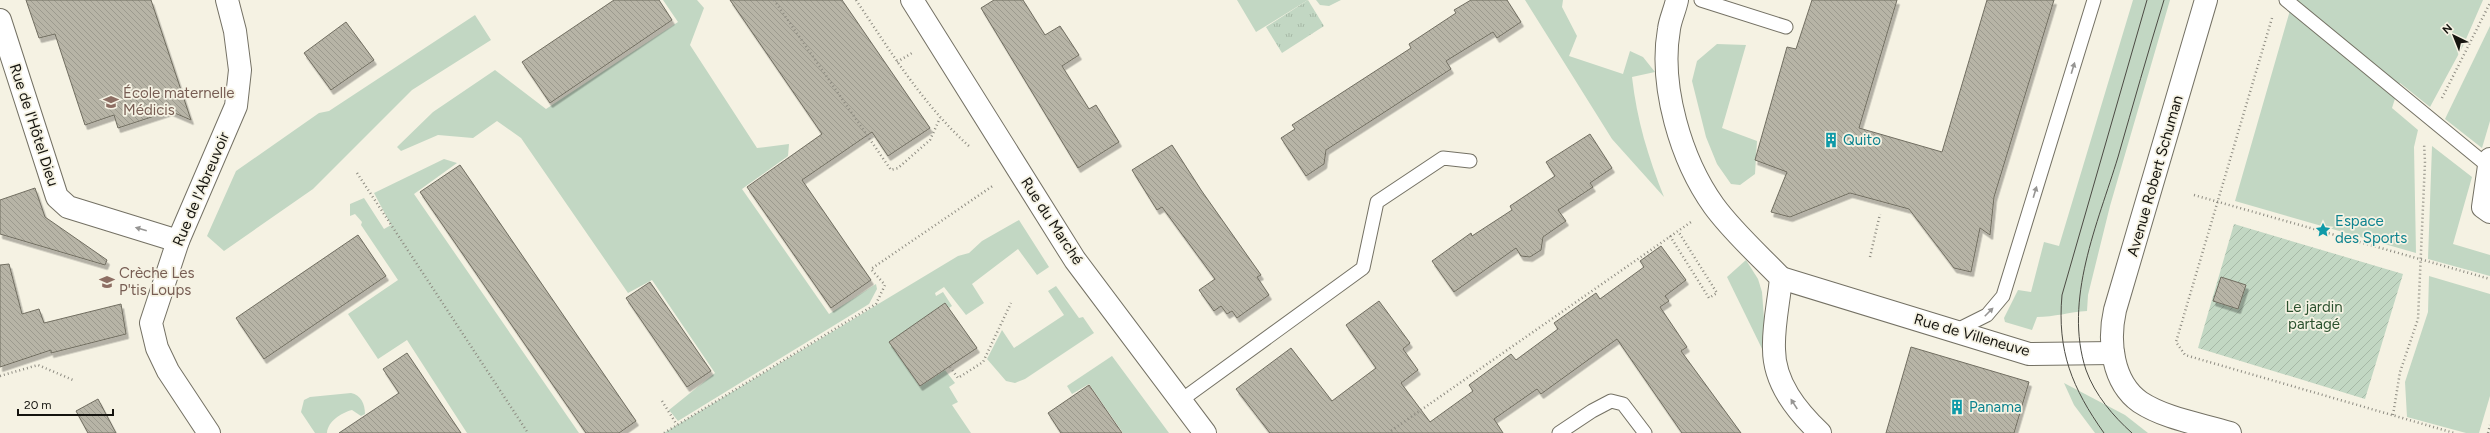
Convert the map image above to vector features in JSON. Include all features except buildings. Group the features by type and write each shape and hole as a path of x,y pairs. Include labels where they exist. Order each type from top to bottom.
{"street":[{"name":"Rue de l'Abreuvoir","path":"210,433 168,371 157,348 151,322 178,241 236,106 240,70 234,31 227,0"},
{"name":"Rue du Marché","path":"912,0 1075,260 1205,433"},
{"path":"1678,0 1669,29 1669,88 1676,125 1687,157 1699,182 1715,206 1781,278 1773,350 1781,384 1801,415 1820,433"},
{"name":"Avenue Robert Schuman","path":"2113,353 2111,333 2115,310 2206,0"},
{"name":"Rue de l'Hôtel Dieu","path":"0,20 57,197 68,207 178,241"},
{"path":"2489,162 2482,207 2490,212"},
{"name":"Rue de Villeneuve","path":"1781,278 2029,354 2113,353"},
{"path":"2113,353 2117,369 2125,387 2140,402 2167,414 2230,433"}],"lane":[{"path":"1701,0 1786,27"},
{"path":"1956,332 1988,315 2003,296 2094,0"},
{"path":"2286,0 2432,120 2489,162"},
{"path":"1180,400 1363,268 1377,202 1443,158 1470,161"},
{"path":"1559,433 1592,411 1611,402 1623,404 1645,433"}],"path":[{"path":"774,0 891,170 898,168 930,140 940,118"},
{"path":"856,0 913,85 940,118 971,149"},
{"path":"2393,415 2400,372 2418,319 2426,162 2424,138 2490,3"},
{"path":"2273,15 2176,342 2186,355 2454,433"},
{"path":"898,62 916,51"},
{"path":"664,433 876,304 885,285 871,269 1018,169"},
{"path":"357,173 528,433"},
{"path":"2194,195 2421,258 2490,279"},
{"path":"1870,257 1880,214"},
{"path":"1388,433 1670,236 1678,231 1718,293 1709,298 1670,236"},
{"path":"950,367 958,378 983,362 1011,303"},
{"path":"0,376 38,365 73,380"},
{"path":"662,401 677,425"},
{"path":"2488,433 2490,425"}],"green space":[{"path":"663,0 697,0 704,8 690,45 757,148 789,144 788,156 742,189 829,314 876,284 877,289 869,304 678,421 669,410 715,373 652,280 628,293 521,138 497,121 473,138 438,135 401,151 397,147 433,112 495,70 546,109 678,22"},
{"path":"1237,0 1308,0 1256,32"},
{"path":"1308,0 1324,26 1282,53 1266,27"},
{"path":"1316,0 1341,0 1329,6 1320,5"},
{"path":"1525,0 1563,0 1562,7 1577,36 1569,56 1623,74 1630,51 1643,57 1655,72 1632,77 1637,109 1644,138 1664,197 1612,139"},
{"path":"2133,0 2170,0 2110,206 2088,295 2087,311 2037,317 2032,330 2005,322 2004,318 2018,290 2031,292 2044,242 2059,246"},
{"path":"2293,0 2483,0 2463,46 2430,107 2400,83 2392,108 2418,130 2414,147 2416,253 2235,201"},
{"path":"475,15 491,40 412,90 313,189 224,251 207,236 236,171 319,113 329,111"},
{"path":"2490,26 2490,121 2482,148 2445,119"},
{"path":"1717,44 1746,45 1722,128 1757,141 1755,174 1740,185 1731,184 1717,164 1706,137 1692,81 1697,61"},
{"path":"2432,146 2472,177 2453,244 2490,255 2490,276 2428,259"},
{"path":"444,159 457,163 414,194 579,433 467,433 407,340 378,359 348,314 398,280 361,225 362,222 355,214 350,216 350,204 364,198 384,229 391,225 374,193"},
{"path":"1019,220 1049,267 1037,275 1018,249 972,284 984,303 966,315 944,287 935,293 936,296 943,292 952,306 949,308 945,303 890,342 920,386 945,370 955,383 949,387 958,402 952,405 971,433 664,433 958,256 969,253 982,241"},
{"name":"Le jardin partagé","path":"2234,224 2403,274 2365,399 2198,348"},
{"path":"1746,260 1758,279 1762,292 1767,359 1727,277"},
{"path":"2429,276 2490,294 2490,396 2479,433 2466,433 2407,417 2405,382 2428,312"},
{"path":"1056,286 1079,318 1083,317 1094,333 1025,379 1015,383 1006,381 987,359 1002,330 1014,348 1064,315 1048,291"},
{"path":"1112,356 1169,433 1123,433 1089,384 1072,394 1067,386"},
{"path":"2064,383 2125,415 2148,433 2095,433 2074,405"},
{"path":"351,393 362,400 365,414 361,416 352,410 348,411 332,421 327,433 315,433 301,412 304,400 310,397"}],"tram line":[{"path":"2104,433 2083,400 2069,368 2062,334 2062,295 2147,0"},
{"path":"2132,433 2118,420 2094,388 2086,370 2080,343 2078,316 2081,289 2093,235 2118,157 2164,0"}],"place":[{"name":"École maternelle Médicis","path":"111,102"},
{"name":"Quito","path":"1831,140"},
{"name":"Espace des Sports","path":"2323,230"},
{"name":"Crèche Les P'tis Loups","path":"107,282"},
{"name":"Panama","path":"1957,407"}]}
